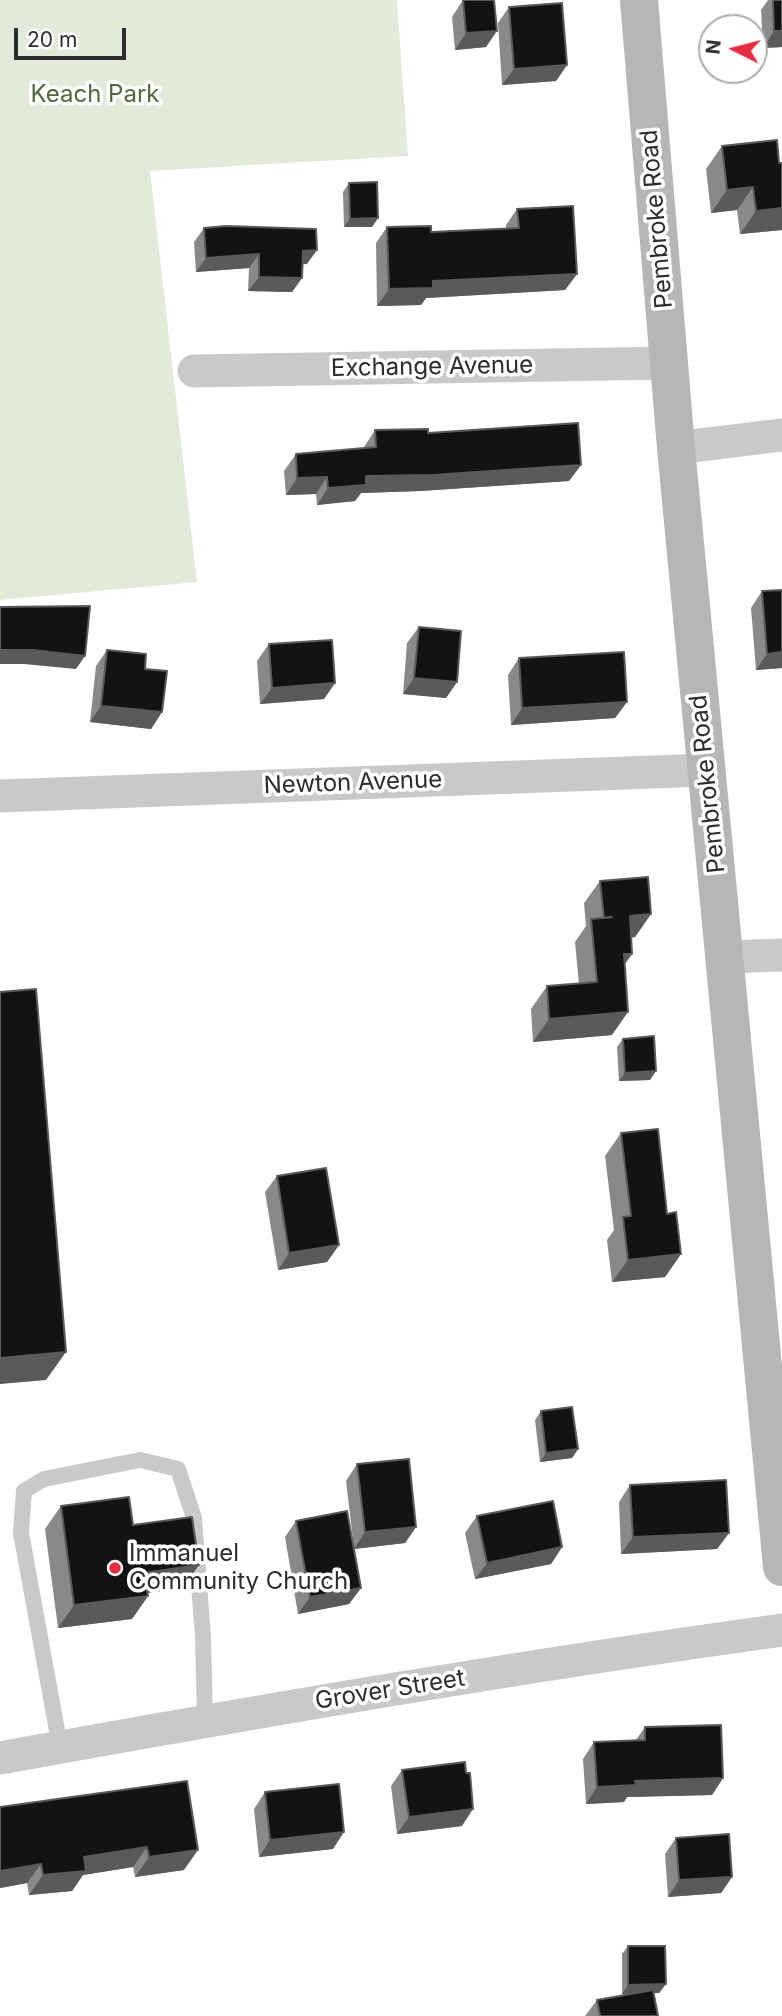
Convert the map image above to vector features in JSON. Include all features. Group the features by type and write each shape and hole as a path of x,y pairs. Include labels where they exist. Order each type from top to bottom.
{"street":[{"name":"Pembroke Road","path":"639,0 676,448 780,1518 782,1567"},
{"name":"Exchange Avenue","path":"194,371 670,363"},
{"path":"676,448 782,435"},
{"name":"Newton Avenue","path":"0,796 707,770"},
{"path":"725,957 782,954"},
{"name":"Grover Street","path":"0,1758 205,1720 633,1650 782,1630"}],"lane":[{"path":"60,1747 21,1533 24,1491 44,1479 140,1460 178,1469 194,1518 203,1637 205,1720"}],"green space":[{"name":"Keach Park","path":"0,0 397,0 408,156 150,171 197,582 0,600"}],"building":[{"path":"463,0 494,0 497,31 466,33"},
{"path":"773,0 782,0 782,31 774,31"},
{"path":"562,3 567,65 514,69 509,7"},
{"path":"777,140 779,163 782,163 782,208 756,211 753,187 727,190 722,146"},
{"path":"377,182 378,218 350,219 349,183"},
{"path":"573,206 577,274 433,281 433,288 389,289 387,227 431,226 431,232 519,228 517,209"},
{"path":"226,226 316,229 317,250 303,251 302,278 259,277 259,254 206,258 204,228"},
{"path":"578,423 581,465 432,475 366,476 366,485 328,488 327,477 297,478 296,454 376,447 375,430 428,429 428,433"},
{"path":"782,590 782,652 767,654 762,591"},
{"path":"90,606 85,656 33,650 0,650 0,607"},
{"path":"419,627 461,631 457,682 414,678"},
{"path":"332,640 335,683 272,688 269,644"},
{"path":"107,650 146,654 145,669 167,671 162,712 101,706"},
{"path":"624,652 627,702 522,708 519,658"},
{"path":"648,877 651,914 630,916 632,954 624,954 628,1012 549,1019 547,986 597,982 591,919 604,918 600,881"},
{"path":"36,989 66,1352 0,1358 0,992"},
{"path":"654,1036 656,1071 625,1073 623,1039"},
{"path":"658,1129 667,1214 676,1212 681,1254 628,1260 623,1217 631,1216 621,1133"},
{"path":"326,1168 339,1245 289,1253 277,1176"},
{"path":"572,1407 578,1449 546,1453 541,1411"},
{"path":"409,1459 416,1527 365,1532 357,1464"},
{"path":"726,1480 729,1533 633,1537 630,1485"},
{"name":"Immanuel Community Church","path":"129,1497 133,1525 192,1517 199,1565 144,1573 148,1596 74,1605 61,1506"},
{"path":"553,1501 562,1547 487,1563 477,1516"},
{"path":"347,1511 361,1588 310,1597 296,1521"},
{"path":"721,1725 723,1778 635,1781 636,1785 597,1787 594,1742 645,1740 645,1727"},
{"path":"465,1762 466,1773 470,1773 473,1809 409,1817 402,1770"},
{"path":"187,1781 198,1850 149,1857 147,1847 84,1857 86,1871 43,1875 41,1864 0,1871 0,1807"},
{"path":"339,1784 344,1832 270,1840 265,1792"},
{"path":"729,1834 732,1877 679,1880 676,1838"},
{"path":"628,1946 665,1946 666,1984 628,1985"},
{"path":"653,1990 658,2016 600,2016 597,2000"}],"place":[{"name":"Immanuel Community Church","path":"115,1568"}]}
